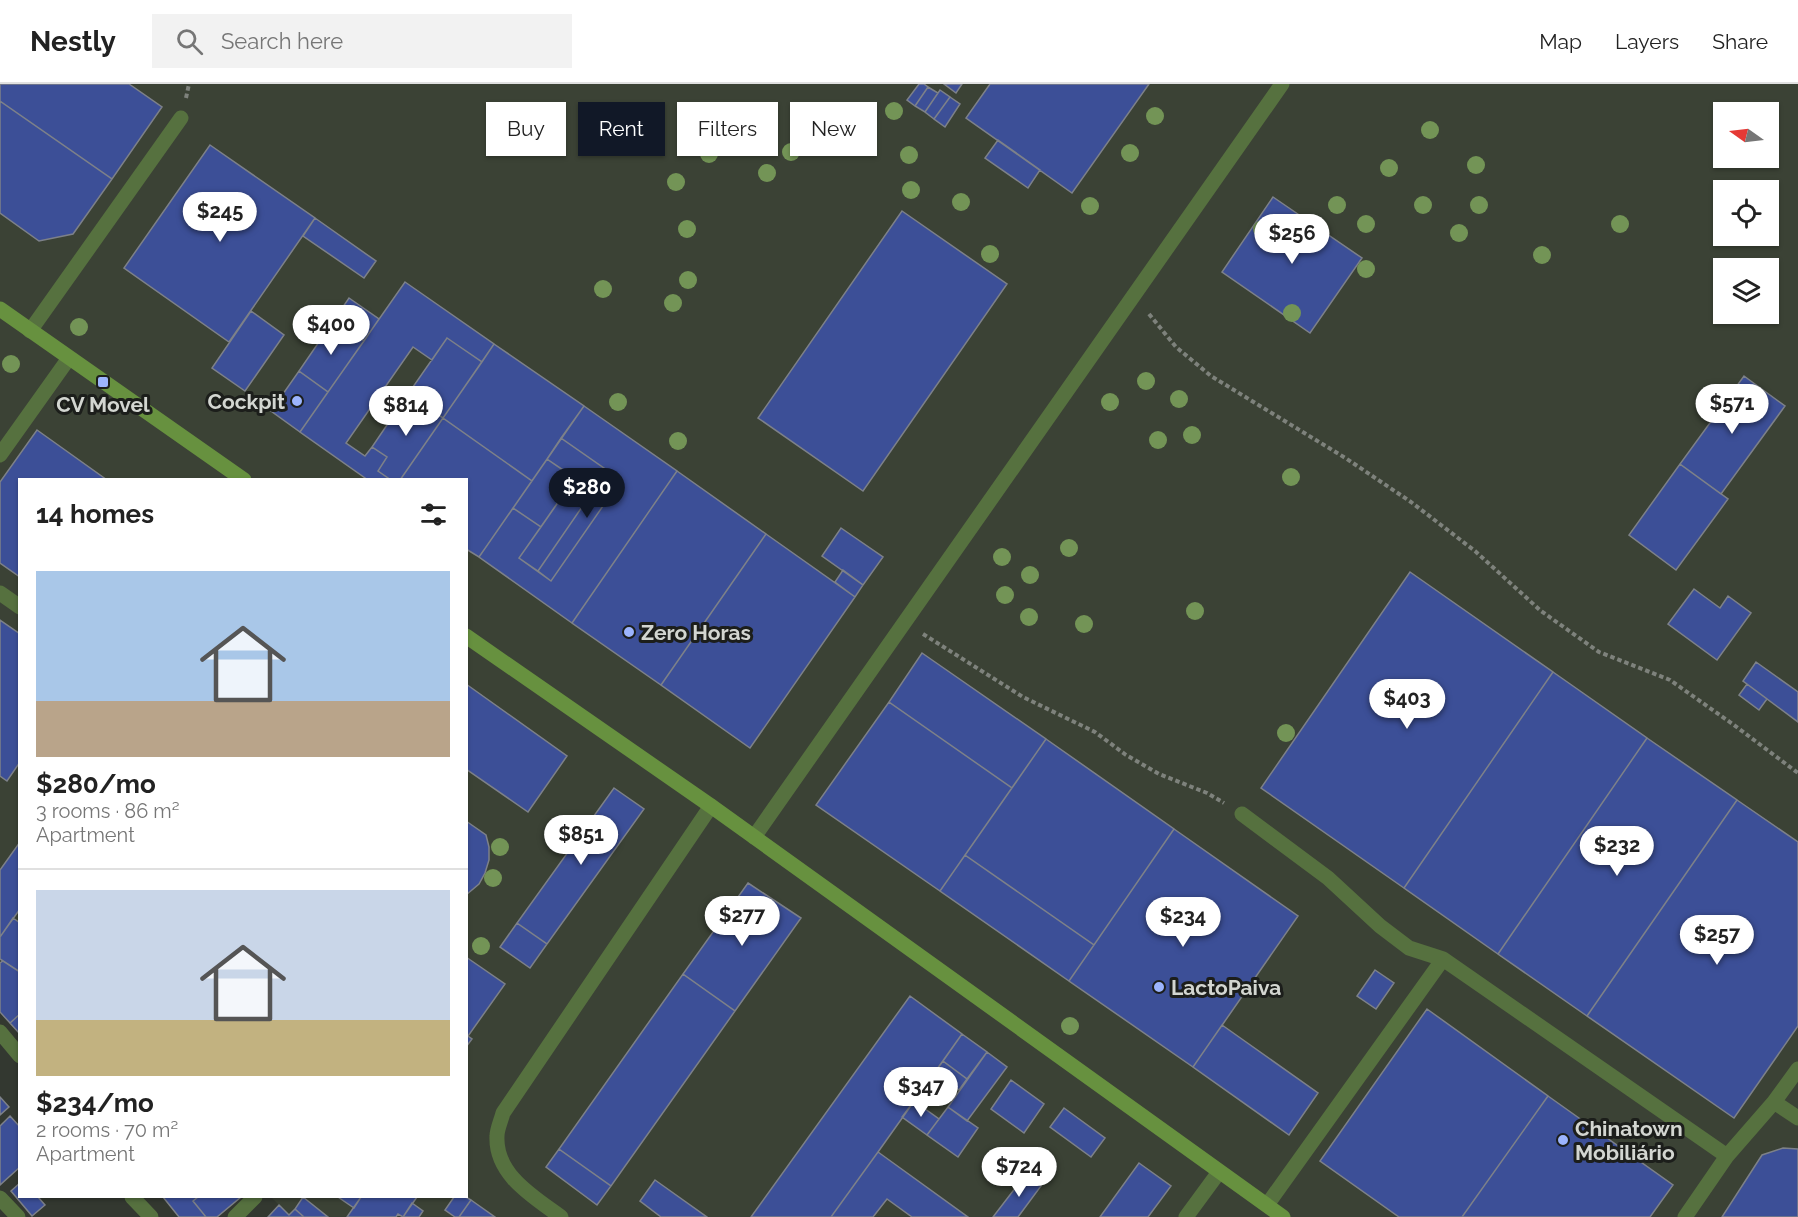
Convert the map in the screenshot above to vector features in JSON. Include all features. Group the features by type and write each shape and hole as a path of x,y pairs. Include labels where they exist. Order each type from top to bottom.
{"main road":[{"path":"0,309 241,478"},
{"path":"468,637 711,806 1283,1217"}],"street":[{"path":"754,837 1282,84"},
{"path":"30,331 181,118"},
{"path":"0,455 69,358"},
{"path":"0,593 18,606"},
{"path":"561,1217 513,1180 501,1160 497,1137 503,1113 711,806"},
{"path":"1242,814 1328,879 1380,926 1409,948 1443,959 1727,1156"},
{"path":"1267,1205 1443,959"},
{"path":"0,1032 18,1054"},
{"path":"1685,1217 1727,1156 1774,1102 1798,1069"},
{"path":"1774,1102 1798,1118"},
{"path":"1186,1217 1219,1172"},
{"path":"0,1197 18,1217"},
{"path":"133,1198 151,1217"},
{"path":"235,1217 254,1198"}],"path":[{"path":"1136,293 1154,322 1176,347 1211,376 1347,459 1411,502 1475,551 1541,611 1599,652 1670,680 1798,773"},
{"path":"904,622 1023,697 1095,732 1126,755 1158,774 1207,793 1242,814"}],"shaded area":[{"path":"0,84 1798,84 1798,1217 268,1217 279,1205 272,1198 468,1198 468,478 18,478 18,971 0,959"}],"building":[{"path":"0,84 129,84 162,107 112,179 0,101"},
{"path":"919,84 928,87 915,106 907,100"},
{"path":"944,84 962,84 956,93"},
{"path":"990,84 1149,84 1072,193 966,118"},
{"path":"928,87 938,93 925,112 915,106"},
{"path":"940,90 950,97 934,119 925,112"},
{"path":"950,97 960,104 945,127 934,119"},
{"path":"0,101 112,179 73,234 39,241 0,213"},
{"path":"998,140 1040,170 1028,188 985,158"},
{"path":"210,145 315,218 229,342 124,268"},
{"path":"1273,197 1362,258 1310,333 1222,272"},
{"path":"902,211 1007,284 863,491 758,418"},
{"path":"315,218 376,261 364,278 303,236"},
{"path":"405,282 494,344 482,362 447,338 432,360 413,347 346,443 365,456 372,447 387,457 378,471 388,478 365,478 300,432"},
{"path":"349,298 379,319 364,341 334,320"},
{"path":"251,311 284,335 245,391 212,368"},
{"path":"334,320 364,341 328,392 299,371"},
{"path":"447,338 482,362 443,418 408,394"},
{"path":"494,344 584,406 532,481 443,418"},
{"path":"299,371 328,392 300,432 271,411"},
{"path":"1744,376 1785,406 1721,494 1680,464"},
{"path":"408,394 443,418 401,478 388,478 378,471 387,457 372,447"},
{"path":"584,406 677,471 572,623 479,557 513,508 541,527 519,558 551,581 621,480 561,438"},
{"path":"443,418 532,481 479,557 468,550 468,478 401,478"},
{"path":"37,430 104,478 18,478 18,576 0,563 0,482"},
{"path":"561,438 621,480 551,581 538,571 593,491 547,459"},
{"path":"547,459 575,478 541,527 513,508"},
{"path":"1680,464 1728,499 1676,570 1629,535"},
{"path":"677,471 766,534 661,685 572,623"},
{"path":"575,478 593,491 538,571 519,558"},
{"path":"841,528 883,557 863,585 822,556"},
{"path":"766,534 855,597 750,748 661,685"},
{"path":"843,570 863,585 855,597 835,582"},
{"path":"1410,572 1553,672 1404,888 1261,788"},
{"path":"1694,589 1720,608 1728,596 1751,613 1717,660 1668,624"},
{"path":"0,620 18,633 18,765 7,781 0,776"},
{"path":"922,653 1046,739 1012,788 889,702"},
{"path":"1756,662 1798,692 1798,722 1743,681"},
{"path":"1553,672 1647,738 1498,954 1404,888"},
{"path":"1747,684 1767,699 1759,710 1739,695"},
{"path":"468,685 567,756 528,812 468,770"},
{"path":"889,702 1012,788 940,891 816,805"},
{"path":"1647,738 1737,800 1587,1016 1498,954"},
{"path":"1046,739 1174,829 1094,945 965,855"},
{"path":"614,788 644,809 547,944 517,923"},
{"path":"1737,800 1798,842 1798,1026 1734,1118 1587,1016"},
{"path":"468,822 486,835 489,847 489,860 479,884 468,893"},
{"path":"1174,829 1298,916 1193,1067 1069,981"},
{"path":"18,845 18,912 0,937 0,870"},
{"path":"965,855 1094,945 1069,981 940,891"},
{"path":"748,883 801,918 735,1011 683,974"},
{"path":"13,918 18,922 18,971 0,959 0,937"},
{"path":"517,923 547,944 530,968 500,947"},
{"path":"468,958 505,984 468,1036"},
{"path":"3,961 18,971 18,1016 10,1023 0,1012 0,963"},
{"path":"1375,970 1394,983 1376,1009 1357,996"},
{"path":"683,974 735,1011 611,1186 559,1149"},
{"path":"910,996 962,1034 878,1152 831,1217 751,1217"},
{"path":"1427,1009 1548,1096 1462,1217 1399,1217 1320,1161"},
{"path":"18,1016 18,1032 10,1023"},
{"path":"1222,1025 1318,1093 1289,1135 1193,1067"},
{"path":"962,1034 987,1052 967,1079 943,1061"},
{"path":"987,1052 1007,1067 967,1121 948,1107"},
{"path":"943,1061 967,1079 959,1090 935,1072"},
{"path":"1011,1080 1044,1104 1024,1133 991,1109"},
{"name":"Chinatown Mobiliário","path":"1548,1096 1673,1185 1650,1217 1462,1217"},
{"path":"0,1097 9,1107 0,1115"},
{"path":"914,1101 939,1119 927,1135 902,1117"},
{"path":"948,1107 978,1128 958,1157 927,1135"},
{"path":"1064,1108 1105,1138 1091,1157 1050,1127"},
{"path":"10,1116 18,1125 18,1169 0,1185 0,1126"},
{"path":"1783,1148 1798,1149 1798,1217 1722,1217 1762,1155"},
{"path":"559,1149 611,1186 597,1205 546,1167"},
{"path":"878,1152 968,1217 912,1217 887,1199 873,1217 831,1217"},
{"path":"1139,1163 1171,1186 1148,1217 1100,1217"},
{"path":"1026,1174 1041,1186 1018,1217 993,1217"},
{"path":"655,1180 707,1217 661,1217 640,1201"},
{"path":"18,1185 18,1198 39,1198 45,1205 32,1216 11,1191"},
{"path":"164,1198 197,1198 193,1201 206,1217 179,1217"},
{"path":"197,1198 240,1198 217,1217 206,1217 193,1201"},
{"path":"304,1198 328,1217 304,1217 295,1209"},
{"path":"339,1198 360,1198 354,1208"},
{"path":"360,1198 416,1198 403,1217 398,1214 396,1217 347,1217"},
{"path":"453,1198 471,1200 459,1217 445,1210"},
{"path":"471,1200 495,1217 459,1217"},
{"path":"412,1203 423,1211 419,1217 403,1217"},
{"path":"279,1205 289,1215 295,1209 304,1217 268,1217"}],"place":[{"name":"CV Movel","path":"103,382"},
{"name":"Cockpit","path":"297,401"},
{"name":"Zero Horas","path":"629,632"},
{"name":"LactoPaiva","path":"1159,987"},
{"name":"Chinatown Mobiliário","path":"1563,1140"}]}
